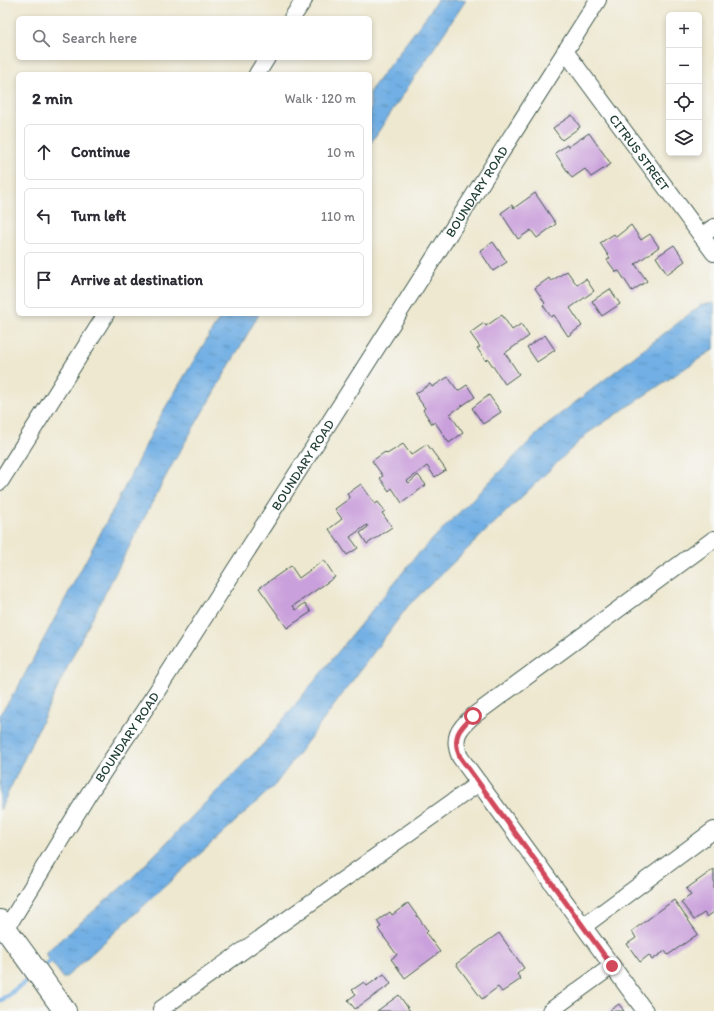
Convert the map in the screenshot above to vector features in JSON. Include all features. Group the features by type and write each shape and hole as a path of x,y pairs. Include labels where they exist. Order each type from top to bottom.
{"main road":[{"path":"2,924 65,1011"}],"street":[{"path":"293,16 304,0"},
{"name":"BOUNDARY ROAD","path":"2,924 157,691 265,524 598,0"},
{"name":"CITRUS STREET","path":"565,52 708,231 714,254"},
{"path":"258,72 266,60"},
{"path":"0,482 105,316"},
{"path":"645,1011 460,757 456,740 459,731 473,716 714,539"},
{"path":"161,1009 479,783"},
{"path":"584,926 714,830"},
{"path":"550,1011 612,966"}],"water":[{"path":"437,0 466,0 372,141 372,88"},
{"path":"714,303 714,349 588,433 408,606 275,785 64,979 45,953 131,879 264,743 416,556 546,425 701,305"},
{"path":"221,316 258,316 168,472 73,655 0,810 0,714 17,689 116,504 162,413"}],"building":[{"path":"572,115 580,127 562,140 553,128"},
{"path":"589,133 611,164 591,177 585,169 572,178 555,153 567,145 568,147"},
{"path":"535,193 556,224 537,238 531,230 518,239 501,213 512,205 514,208"},
{"path":"631,225 641,240 650,234 659,247 635,264 647,281 632,291 619,271 616,272 607,260 610,258 600,243 614,234 616,237"},
{"path":"493,242 507,262 493,271 480,251"},
{"path":"674,245 685,261 667,274 656,257"},
{"path":"567,271 577,285 586,279 594,291 570,308 582,326 568,336 554,315 551,317 543,305 545,303 535,288 549,278 551,281"},
{"path":"610,289 620,304 602,316 592,301"},
{"path":"502,315 512,330 521,324 529,336 505,353 519,374 505,384 488,359 486,361 477,348 480,347 470,333 484,323 486,326"},
{"path":"545,335 555,350 537,362 527,347"},
{"path":"448,377 458,391 467,385 475,397 450,414 463,433 449,443 435,422 432,424 423,410 425,408 415,394 430,384 432,387"},
{"path":"489,395 501,412 483,424 472,408"},
{"path":"403,444 411,455 427,444 446,470 435,477 427,466 407,481 409,483 418,475 426,485 402,503 392,488 389,491 380,478 383,476 372,461 385,452 387,454"},
{"path":"361,484 375,504 378,502 385,511 382,513 392,527 367,544 360,533 368,527 367,525 350,537 358,548 347,555 329,529 342,519 335,509 350,498 347,494"},
{"path":"324,560 335,577 293,606 296,610 305,603 311,612 287,628 259,588 291,566 299,578"},
{"path":"714,869 714,912 707,917 704,913 694,920 681,902 691,895 686,889"},
{"path":"674,900 698,934 668,955 665,951 652,960 649,955 640,962 627,944 636,938 632,931"},
{"path":"408,903 428,931 426,933 440,952 405,978 391,959 397,955 378,929 381,927 377,921 390,912 392,915"},
{"path":"499,933 524,968 517,974 521,979 502,992 498,987 482,999 456,964"},
{"path":"384,974 391,984 355,1009 348,1000 356,994 352,990 364,982 367,986"},
{"path":"399,995 410,1011 377,1011"},
{"path":"619,1004 624,1011 609,1011"}],"waterway":[{"path":"46,964 55,957"},
{"path":"0,1001 31,978"}],"route":[{"path":"473,716 459,731 456,740 460,757 612,966"}]}
